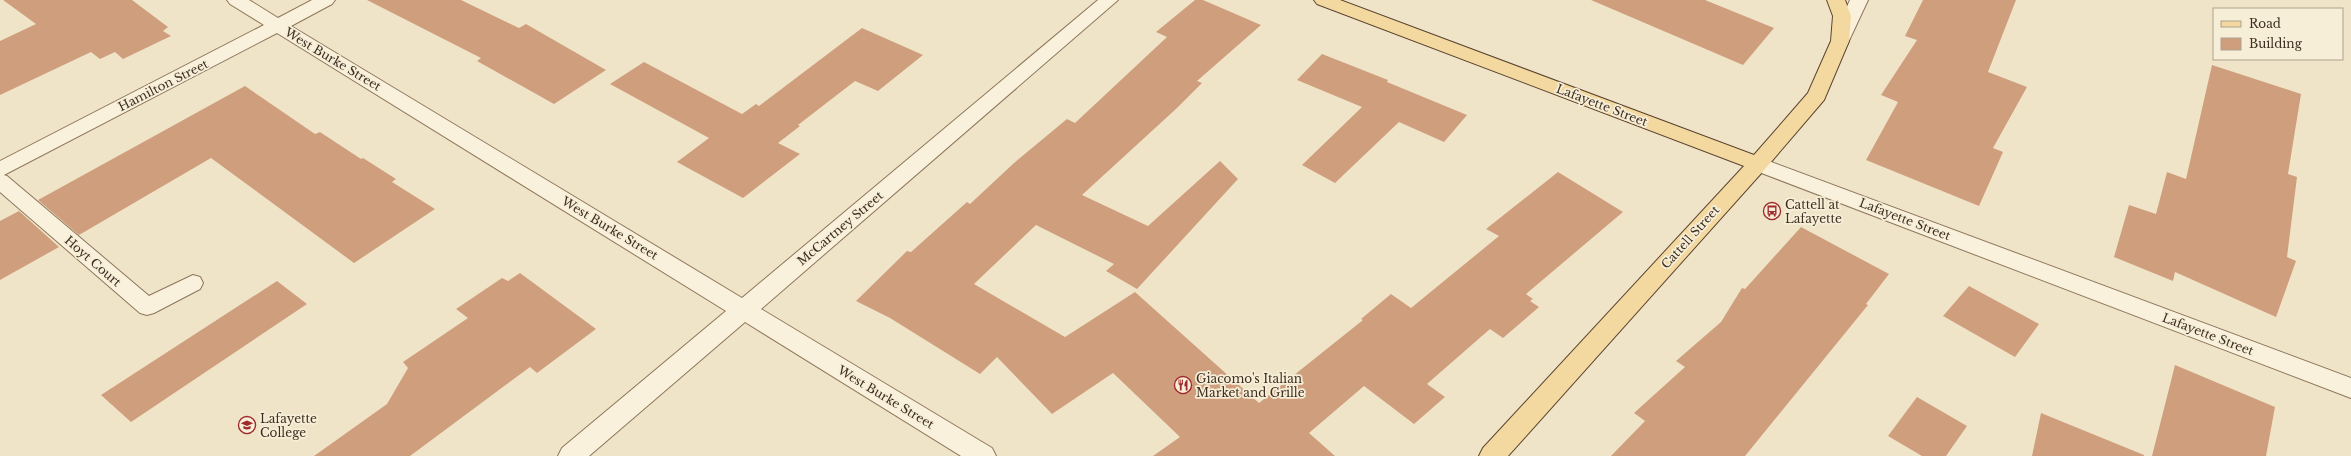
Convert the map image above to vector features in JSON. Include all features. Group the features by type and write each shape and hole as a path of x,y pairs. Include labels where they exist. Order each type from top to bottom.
{"main road":[{"name":"Lafayette Street","path":"1323,0 1758,164"},
{"path":"1836,0 1842,16 1840,41"},
{"name":"Cattell Street","path":"1492,456 1758,164 1817,94 1840,41"}],"street":[{"name":"West Burke Street","path":"236,0 983,456"},
{"name":"Hamilton Street","path":"0,170 326,0"},
{"name":"McCartney Street","path":"572,456 1109,0"},
{"name":"Cattell Street","path":"1840,41 1859,0"},
{"name":"Lafayette Street","path":"1758,164 2351,388"}],"lane":[{"name":"Hoyt Court","path":"0,181 147,307 193,283"}],"building":[{"path":"3,0 132,0 168,27 163,31 171,36 123,59 115,52 100,59 91,52 0,95 0,41 36,24"},
{"path":"367,0 461,0 519,28 526,24 606,70 554,104 477,61 481,58"},
{"path":"1195,0 1203,0 1261,25 1197,81 1202,83 1177,108 1082,195 1148,226 1220,161 1238,179 1137,289 1106,271 1114,264 1036,225 974,284 1065,337 1135,292 1259,403 1363,320 1361,319 1391,294 1411,308 1499,236 1486,229 1558,172 1623,212 1526,294 1533,299 1530,301 1539,307 1503,338 1490,329 1427,384 1445,397 1414,424 1364,386 1309,433 1335,456 1153,456 1180,437 1113,373 1052,414 997,357 980,374 890,318 856,301 907,251 911,252 967,202 970,204 1014,163 1067,119 1075,123 1167,37 1156,32"},
{"path":"1591,0 1705,0 1774,28 1743,65"},
{"path":"1923,0 2016,0 1988,72 2027,87 1993,148 2003,152 1979,206 1866,160 1898,102 1881,95 1917,40 1905,36"},
{"path":"862,28 923,55 878,91 855,81 798,125 800,126 778,143 800,154 743,198 677,162 709,138 610,84 644,62 742,114 756,104 759,106"},
{"path":"1322,54 1388,80 1387,82 1467,115 1444,142 1399,122 1335,183 1302,165 1362,107 1297,80"},
{"path":"2212,65 2301,94 2288,174 2297,177 2287,257 2296,261 2276,317 2175,272 2173,281 2114,257 2129,205 2156,214 2167,172 2186,179"},
{"path":"245,86 315,134 320,132 361,159 363,158 396,179 392,182 435,209 354,263 211,158 79,235 38,200"},
{"path":"19,211 59,247 0,280 0,221"},
{"path":"1801,227 1889,274 1866,304 1868,305 1745,456 1611,456 1645,421 1634,413 1685,367 1676,361 1721,322 1742,288 1745,289"},
{"path":"520,273 596,329 537,373 530,367 410,456 314,456 387,404 408,368 403,362 468,318 456,309 502,278 508,281"},
{"path":"277,281 307,304 131,422 101,395"},
{"path":"1969,286 2039,324 2015,357 1943,316"},
{"path":"2175,365 2275,407 2266,456 2152,456"},
{"path":"1917,397 1967,426 1946,456 1922,456 1888,436"},
{"path":"2041,413 2144,455 2144,456 2032,456"}],"place":[{"name":"Cattell at Lafayette","path":"1772,211"},
{"name":"Giacomo's Italian Market and Grille","path":"1183,385"},
{"name":"Lafayette College","path":"247,425"}]}
